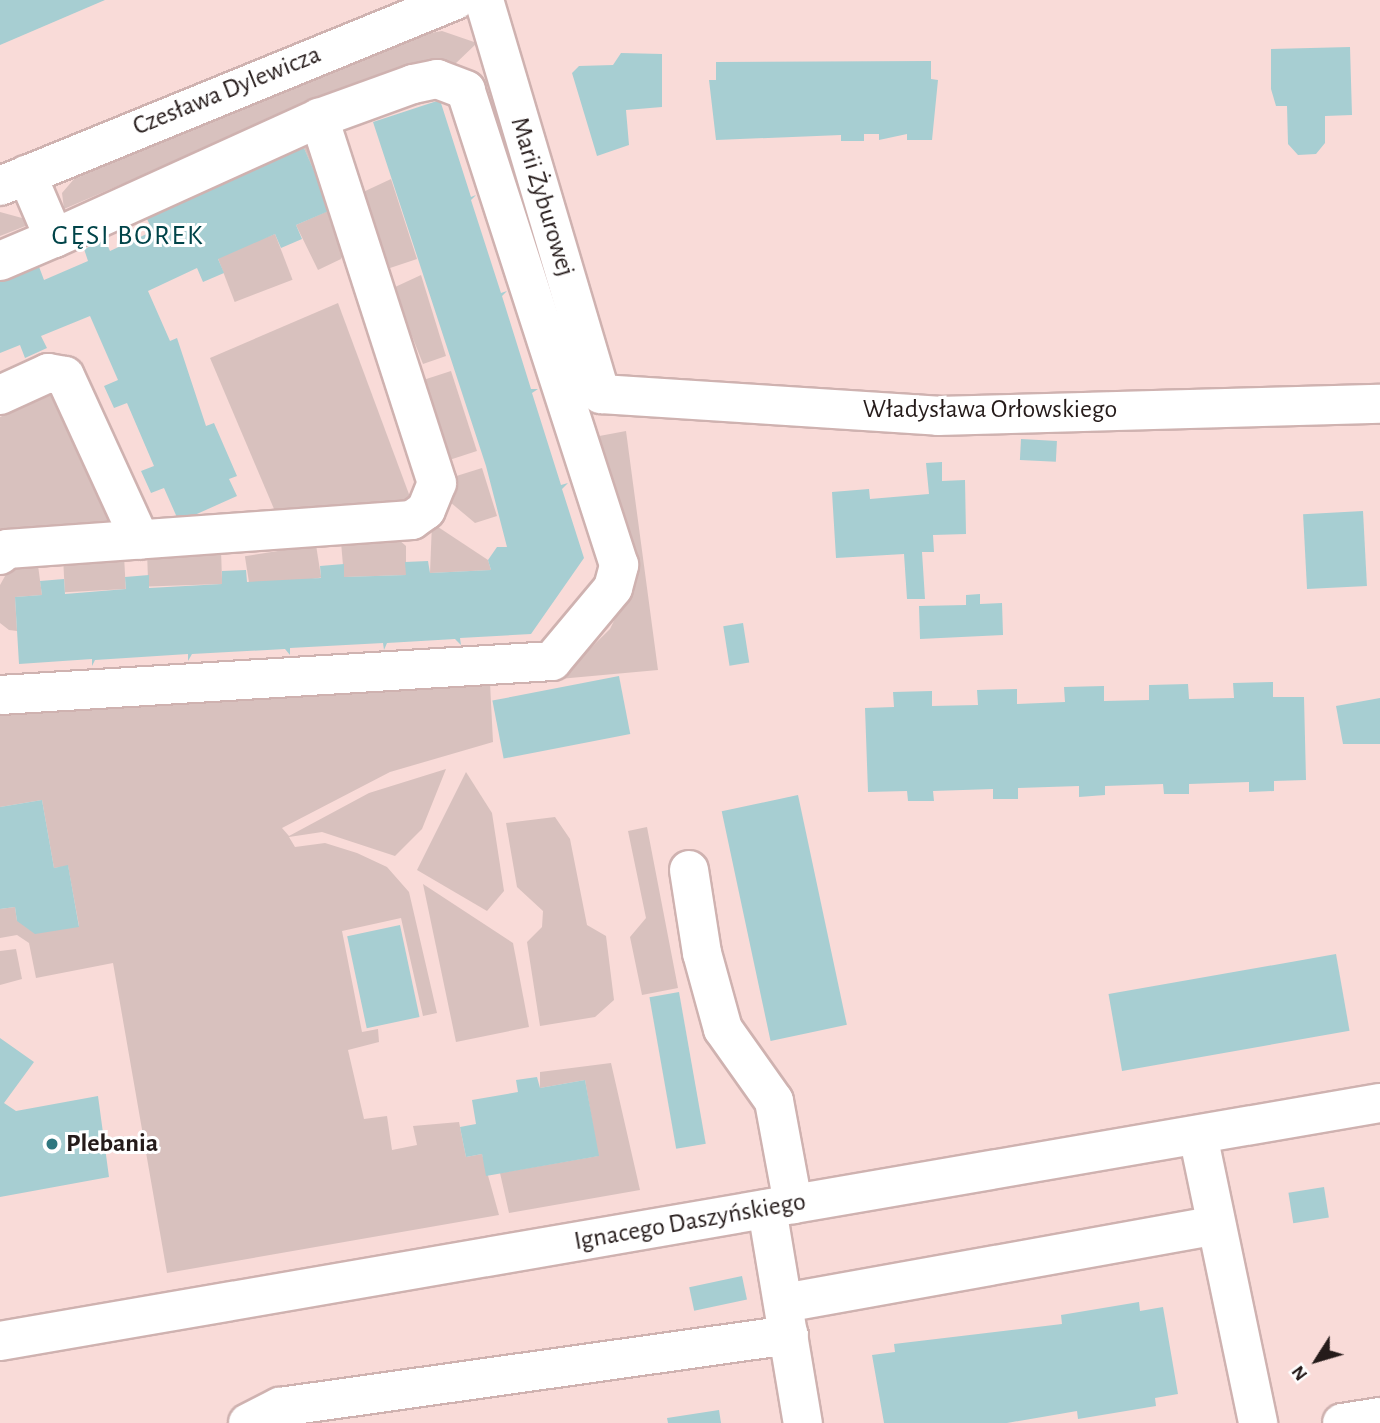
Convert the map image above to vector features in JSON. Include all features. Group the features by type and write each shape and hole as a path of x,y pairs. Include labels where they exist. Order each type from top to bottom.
{"street":[{"name":"Czesława Dylewicza","path":"13,180 455,0"},
{"name":"Marii Żyburowej","path":"484,0 601,394"},
{"path":"0,261 319,118 425,82 466,90 619,565 613,588 552,661 0,695"},
{"path":"0,555 7,549 412,520 432,500 437,483 319,118"},
{"path":"13,180 54,238"},
{"path":"0,395 48,373 65,376 140,540"},
{"name":"Władysława Orłowskiego","path":"601,394 938,416 1380,404"},
{"path":"689,870 702,953 723,1029 774,1101 786,1319 803,1423"},
{"name":"Ignacego Daszyńskiego","path":"0,1341 1380,1103"},
{"path":"1198,1135 1258,1423"},
{"path":"248,1423 280,1407 786,1319 1216,1225"},
{"path":"1342,1423 1380,1417"}],"shaded area":[{"path":"442,31 477,43 454,65 308,104 64,209 62,193 74,179 401,38"},
{"path":"314,144 347,245 341,259 318,270 296,225 330,210 304,148"},
{"path":"391,179 417,259 390,268 361,193"},
{"path":"0,212 22,218 28,225 0,236"},
{"path":"275,234 293,280 235,302 217,256"},
{"path":"421,275 446,356 423,364 393,288"},
{"path":"338,303 413,505 277,516 210,358"},
{"path":"451,371 477,451 445,461 419,382"},
{"path":"55,392 114,522 0,532 0,417"},
{"path":"626,431 658,670 559,679 610,629 629,590 594,437"},
{"path":"482,468 497,516 475,523 450,502 450,478"},
{"path":"432,523 488,560 491,570 430,573"},
{"path":"398,539 406,546 406,575 344,577 341,542"},
{"path":"316,545 321,578 250,589 245,556"},
{"path":"221,550 222,584 148,587 147,553"},
{"path":"124,555 126,589 65,592 63,558"},
{"path":"37,558 42,595 15,597 17,631 9,630 0,623 0,585 14,560"},
{"path":"490,683 493,742 390,772 282,828 289,836 369,793 446,769 422,829 395,856 322,832 289,837 295,847 325,843 357,853 387,867 409,892 437,1013 423,1016 401,918 342,931 362,1032 378,1029 379,1042 348,1050 364,1119 387,1116 392,1150 417,1145 413,1126 459,1122 466,1157 482,1154 499,1215 167,1273 113,963 36,978 29,943 17,935 0,938 0,909 15,907 17,921 79,926 68,866 54,868 42,800 0,807 0,709"},
{"path":"466,772 492,813 504,891 487,911 417,870"},
{"path":"555,817 570,839 587,925 606,936 614,1000 595,1017 540,1026 527,942 542,927 543,911 517,887 506,823"},
{"path":"647,827 678,988 642,995 630,937 646,918 628,831"},
{"path":"423,884 513,943 529,1027 456,1042"},
{"path":"16,949 22,979 0,985 0,951"},
{"path":"611,1063 640,1190 509,1213 500,1173 598,1156 585,1080 540,1088 540,1072"}],"building":[{"path":"0,0 105,0 0,45"},
{"path":"1350,47 1352,115 1325,116 1325,143 1316,154 1298,155 1288,144 1287,106 1276,106 1271,89 1271,49"},
{"path":"621,53 662,54 662,107 626,110 629,145 597,156 572,73 579,66 613,65"},
{"path":"931,61 931,79 938,80 932,140 907,140 907,134 879,140 879,134 864,134 864,141 841,141 841,135 716,140 709,80 716,80 716,62"},
{"path":"440,100 471,197 476,195 471,200 501,293 507,291 502,296 531,389 538,389 532,393 561,485 568,483 562,489 584,558 531,634 460,638 461,645 455,639 387,643 384,650 383,643 290,648 290,655 285,649 192,654 188,661 188,654 95,660 92,666 92,659 19,664 15,597 42,595 40,581 64,579 65,594 126,589 125,577 149,575 149,588 222,584 222,571 246,570 247,582 321,578 320,566 344,564 344,577 406,575 405,562 428,561 430,573 491,570 488,560 497,547 507,547 486,466 373,122"},
{"path":"304,148 331,210 296,225 302,239 281,248 275,234 218,259 224,273 203,282 197,268 148,291 170,341 177,338 206,426 214,423 237,476 229,479 237,496 179,522 164,488 151,493 141,471 154,466 127,403 114,408 104,386 118,380 90,316 41,336 47,348 25,358 20,345 0,353 0,280 38,264 44,280 88,261 84,249 105,240 110,251 153,231 146,217"},
{"path":"1021,439 1057,441 1056,462 1020,460"},
{"path":"942,462 942,481 965,480 966,534 933,535 934,552 922,552 925,599 907,599 904,554 836,558 832,492 869,489 870,499 929,494 926,463"},
{"path":"1363,511 1367,586 1307,589 1303,514"},
{"path":"980,594 980,604 1002,603 1003,635 920,639 919,606 966,605 966,595"},
{"path":"743,623 749,663 730,666 723,626"},
{"path":"619,676 630,734 504,759 492,701"},
{"path":"1273,682 1273,697 1304,697 1306,780 1274,781 1274,791 1249,792 1249,782 1189,784 1189,794 1164,794 1163,784 1105,786 1105,795 1079,797 1079,786 1018,788 1018,799 993,799 993,789 933,791 934,801 908,801 907,791 868,792 865,708 894,707 893,692 932,691 932,706 978,705 977,690 1017,689 1017,704 1065,702 1064,687 1104,686 1104,701 1149,700 1149,685 1188,684 1189,699 1234,698 1233,683"},
{"path":"1380,698 1380,744 1343,744 1336,706"},
{"path":"798,795 847,1025 771,1041 722,811"},
{"path":"42,800 54,868 68,865 79,927 35,934 17,921 15,907 0,909 0,807"},
{"path":"400,925 420,1017 367,1028 347,936"},
{"path":"1336,954 1350,1031 1122,1071 1109,994"},
{"path":"679,992 706,1144 676,1149 649,997"},
{"name":"Plebania","path":"0,1038 34,1062 4,1103 16,1111 98,1096 109,1177 0,1197"},
{"path":"537,1077 540,1088 585,1080 599,1156 486,1176 482,1154 466,1157 460,1127 476,1124 472,1100 518,1092 516,1080"},
{"path":"1324,1187 1329,1218 1293,1223 1288,1193"},
{"path":"742,1276 747,1299 694,1311 689,1287"},
{"path":"1139,1302 1140,1311 1163,1307 1178,1394 1155,1398 1156,1406 1078,1419 1077,1411 1007,1423 884,1423 872,1355 895,1352 894,1344 1062,1324 1061,1315"},
{"path":"719,1410 721,1423 668,1423 667,1418"}],"place":[{"name":"Plebania","path":"52,1144"}],"district":[{"name":"GĘSI BOREK","path":"128,236"}]}
